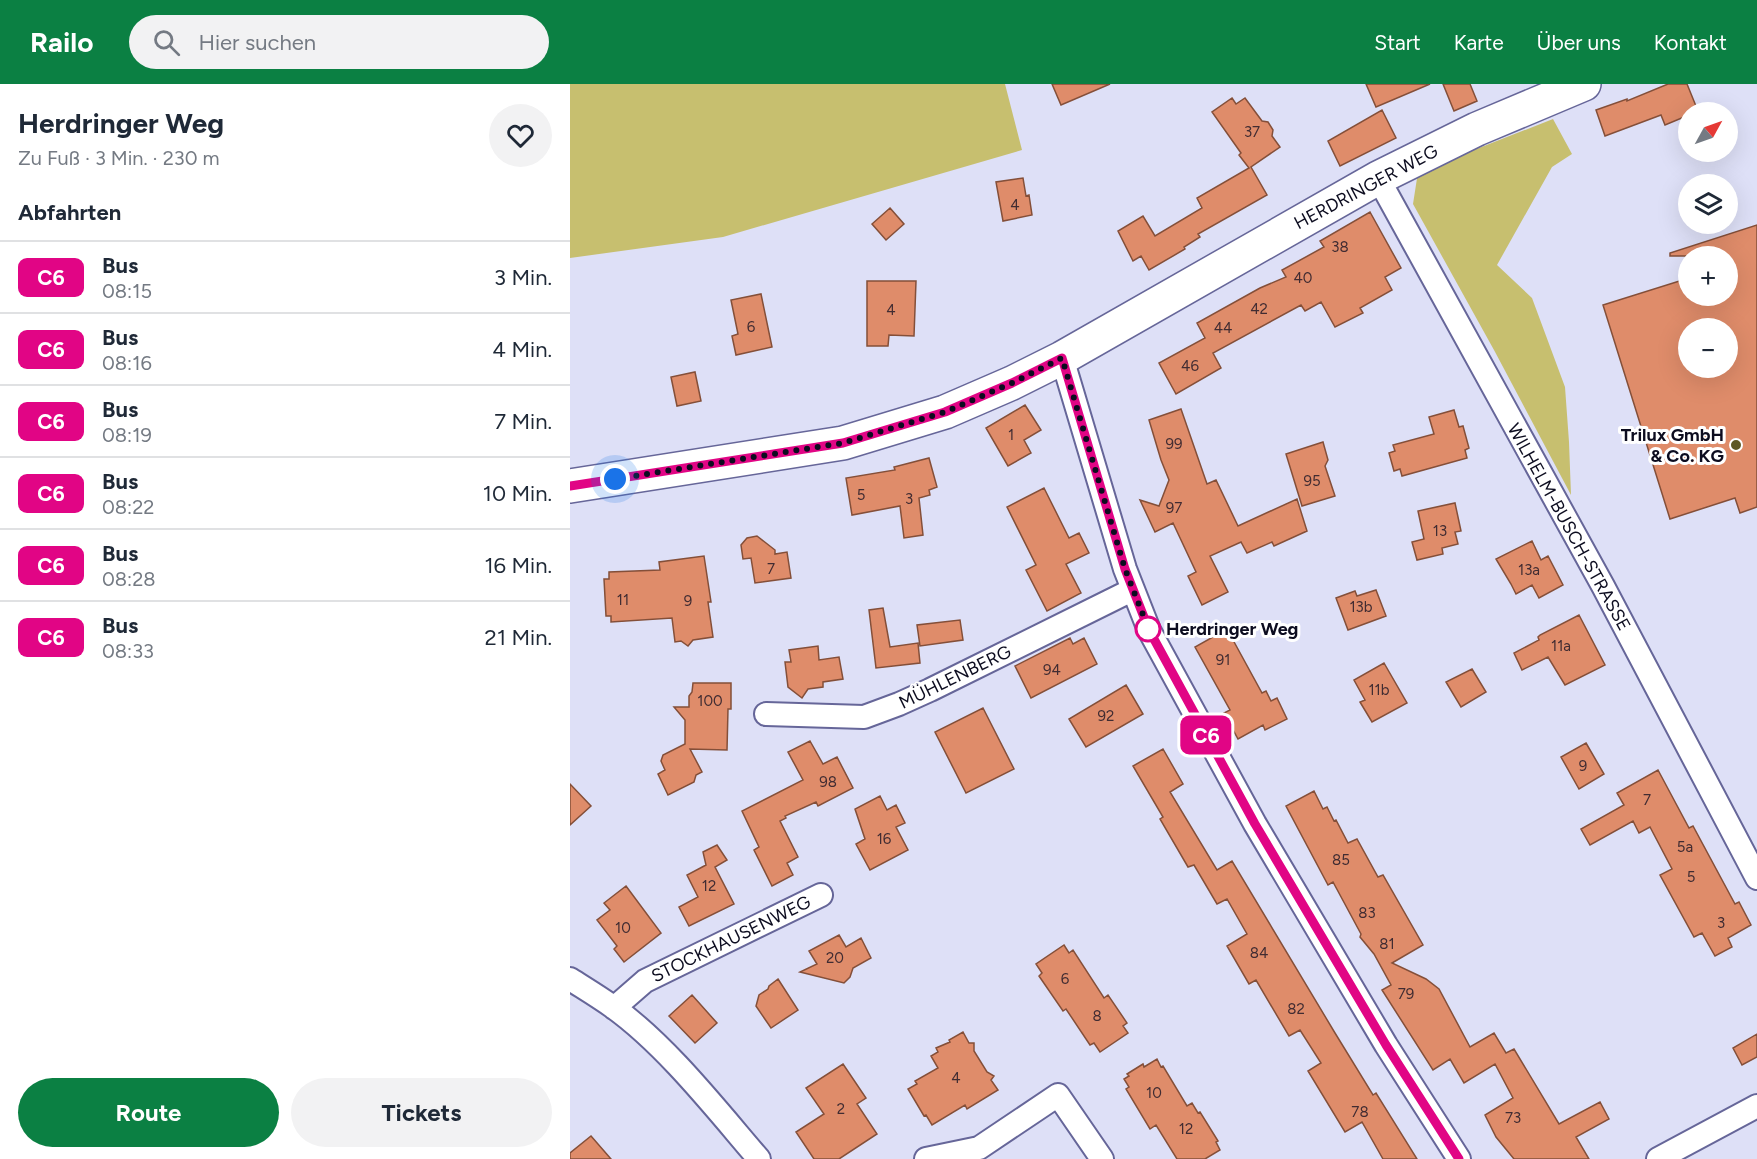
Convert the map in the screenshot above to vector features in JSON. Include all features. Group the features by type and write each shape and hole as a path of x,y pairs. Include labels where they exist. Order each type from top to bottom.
{"main road":[{"name":"HERDRINGER WEG","path":"570,486 843,443 945,412 1062,358 1378,178 1477,129 1584,84"}],"street":[{"name":"WILHELM-BUSCH-STRASSE","path":"1378,178 1603,586 1757,878"},
{"path":"1062,358 1132,590 1149,630 1255,824 1386,1045 1459,1159"},
{"name":"MÜHLENBERG","path":"766,714 864,717 930,690 1132,590"},
{"name":"STOCKHAUSENWEG","path":"614,1008 645,981 821,895"},
{"path":"570,979 614,1008 655,1043 759,1159"},
{"path":"926,1159 979,1148 1058,1095 1102,1159"},
{"path":"1658,1159 1757,1106"}],"shaded area":[{"path":"570,84 1005,84 1022,150 723,237 570,258"},
{"path":"1553,119 1572,154 1552,167 1497,265 1532,298 1565,387 1571,495 1413,204 1418,172"}],"building":[{"path":"1052,84 1110,84 1061,105"},
{"path":"1366,84 1430,84 1376,107"},
{"path":"1443,84 1470,84 1477,101 1454,111"},
{"path":"1668,84 1687,84 1694,102 1678,102 1678,120 1665,125 1661,115 1605,136 1596,110 1627,99 1627,101"},
{"path":"1232,98 1236,104 1245,98 1262,121 1268,122 1273,130 1272,136 1280,147 1251,167 1267,195 1198,234 1200,237 1184,247 1185,249 1149,270 1141,256 1133,261 1118,231 1143,216 1155,236 1202,208 1197,198 1249,168 1212,112"},
{"path":"1382,110 1396,138 1340,166 1328,141"},
{"path":"1023,178 1026,196 1029,195 1032,215 1003,221 996,182"},
{"path":"890,208 904,224 886,240 872,224"},
{"path":"1370,212 1401,268 1385,277 1392,290 1360,308 1363,313 1335,327 1321,302 1305,311 1301,305 1213,353 1221,368 1176,394 1159,363 1205,338 1197,323 1260,288 1286,277 1282,270 1324,247 1320,241"},
{"path":"1757,225 1757,507 1740,513 1735,498 1670,519 1603,305 1678,281 1678,306 1738,306 1738,246 1692,246 1729,234 1738,234 1738,231"},
{"path":"1678,250 1678,256 1670,256 1670,253"},
{"path":"867,281 916,281 914,336 889,335 888,346 867,346"},
{"path":"761,294 772,347 736,355 732,336 738,334 731,300"},
{"path":"695,372 701,401 677,406 671,377"},
{"path":"1025,405 1041,430 1024,440 1031,453 1008,466 986,428"},
{"path":"1181,409 1207,484 1216,480 1238,526 1297,499 1307,531 1274,546 1272,542 1247,553 1241,542 1210,556 1228,592 1202,605 1188,576 1196,572 1173,523 1155,532 1140,500 1159,506 1169,480 1149,420"},
{"path":"1454,410 1459,427 1463,426 1469,448 1465,450 1467,458 1402,476 1400,469 1394,471 1389,453 1395,451 1393,445 1434,434 1429,417"},
{"path":"1323,442 1328,460 1325,466 1335,496 1302,506 1286,454"},
{"path":"929,458 937,487 929,490 930,495 919,498 923,535 904,538 900,506 852,515 846,478 895,470 894,467"},
{"path":"1044,488 1069,538 1079,533 1089,553 1066,564 1081,593 1047,611 1026,570 1036,565 1007,507"},
{"path":"1455,503 1461,531 1455,532 1458,544 1442,548 1443,554 1417,560 1412,542 1424,539 1418,511"},
{"path":"757,536 775,550 775,554 787,552 791,578 755,583 751,558 743,559 741,545 747,538"},
{"path":"1532,541 1541,560 1548,556 1563,585 1539,598 1532,585 1516,594 1496,559"},
{"path":"704,556 711,602 708,602 713,637 693,640 688,646 681,641 675,642 672,618 611,622 611,616 606,616 604,579 609,579 609,572 660,570 659,562"},
{"path":"1376,590 1386,616 1348,630 1336,598 1355,591 1357,596"},
{"path":"883,608 890,647 918,643 920,663 876,668 869,610"},
{"path":"1579,615 1605,665 1565,685 1548,657 1522,670 1514,653 1539,640 1540,635"},
{"path":"960,620 963,640 920,646 917,625"},
{"path":"1227,629 1262,693 1266,691 1271,701 1277,698 1287,719 1265,730 1263,725 1238,739 1224,713 1230,710 1195,647"},
{"path":"1070,638 1073,644 1084,638 1097,664 1031,698 1015,666"},
{"path":"818,646 819,660 839,657 843,679 823,682 823,687 808,689 802,698 788,687 785,662 791,662 789,650"},
{"path":"1384,663 1407,703 1372,722 1360,702 1365,700 1354,680"},
{"path":"1472,669 1486,692 1461,707 1446,682"},
{"path":"693,683 731,683 727,750 690,749 702,772 696,775 694,782 668,795 658,774 665,770 661,761 663,755 685,744 685,720 674,707 689,707 689,696"},
{"path":"1126,685 1143,714 1086,747 1069,719"},
{"path":"983,708 1014,769 966,793 935,732"},
{"path":"810,741 823,764 837,757 853,788 818,806 816,802 785,816 786,818 780,821 798,857 787,863 793,875 772,886 754,850 759,847 742,811 803,780 788,752"},
{"path":"1586,743 1604,774 1579,789 1561,757"},
{"path":"1163,749 1183,784 1170,792 1217,870 1232,861 1373,1095 1376,1093 1417,1159 1383,1159 1362,1122 1345,1132 1308,1071 1321,1063 1300,1030 1289,1036 1256,980 1249,984 1227,946 1247,934 1227,899 1217,904 1194,865 1188,867 1160,819 1163,817 1133,766"},
{"path":"1658,770 1689,828 1693,826 1735,904 1739,902 1751,925 1728,938 1732,947 1715,956 1702,933 1694,937 1660,875 1672,869 1650,827 1639,833 1633,821 1590,845 1581,829 1624,805 1617,793"},
{"path":"570,784 591,806 570,825"},
{"path":"1314,791 1323,809 1327,807 1334,821 1336,820 1348,843 1357,839 1378,877 1383,875 1423,945 1392,963 1426,979 1439,989 1470,1047 1494,1033 1506,1053 1514,1049 1559,1124 1600,1102 1609,1119 1576,1137 1589,1159 1514,1159 1496,1137 1485,1115 1513,1098 1495,1064 1464,1083 1450,1059 1433,1070 1382,990 1391,985 1374,954 1360,937 1361,934 1333,882 1328,885 1286,806"},
{"path":"880,796 887,810 896,805 905,823 896,827 908,850 870,870 856,844 865,839 855,809"},
{"path":"717,845 727,860 715,867 734,904 689,926 679,907 698,897 687,875 706,865 703,852"},
{"path":"626,886 661,933 624,962 614,949 617,946 597,920 610,910 604,903"},
{"path":"839,935 846,947 861,938 871,958 853,968 850,977 844,983 800,972 817,964 809,951"},
{"path":"1064,945 1069,953 1073,950 1104,998 1108,995 1127,1023 1123,1026 1128,1033 1100,1052 1094,1043 1090,1045 1066,1009 1063,1011 1039,976 1042,973 1036,964"},
{"path":"778,979 798,1010 771,1028 756,1006 759,995"},
{"path":"692,995 717,1023 695,1043 669,1016"},
{"path":"963,1032 969,1043 974,1043 974,1051 987,1072 994,1076 991,1080 998,1090 967,1109 965,1105 932,1125 908,1089 917,1084 915,1081 938,1068 931,1056 938,1052 936,1048 950,1042 949,1040"},
{"path":"1757,1034 1757,1057 1742,1065 1733,1048"},
{"path":"1157,1059 1187,1106 1192,1103 1198,1113 1200,1112 1218,1141 1216,1142 1220,1150 1205,1159 1177,1159 1156,1125 1150,1129 1126,1089 1129,1087 1124,1079 1129,1076 1127,1074"},
{"path":"843,1064 866,1098 857,1104 877,1134 839,1159 814,1159 796,1132 824,1114 806,1088"},
{"path":"591,1136 611,1159 570,1159 570,1153"}],"bus line":[{"name":"C6","path":"570,486 843,443 945,412 1062,358 1125,569 1149,630 1255,824 1386,1045 1459,1159"}],"place":[{"name":"Trilux GmbH & Co. KG","path":"1736,445"},
{"name":"Herdringer Weg","path":"1148,629"}],"route":[{"path":"615,479 843,443 945,412 1062,358 1125,569 1148,629"}]}
